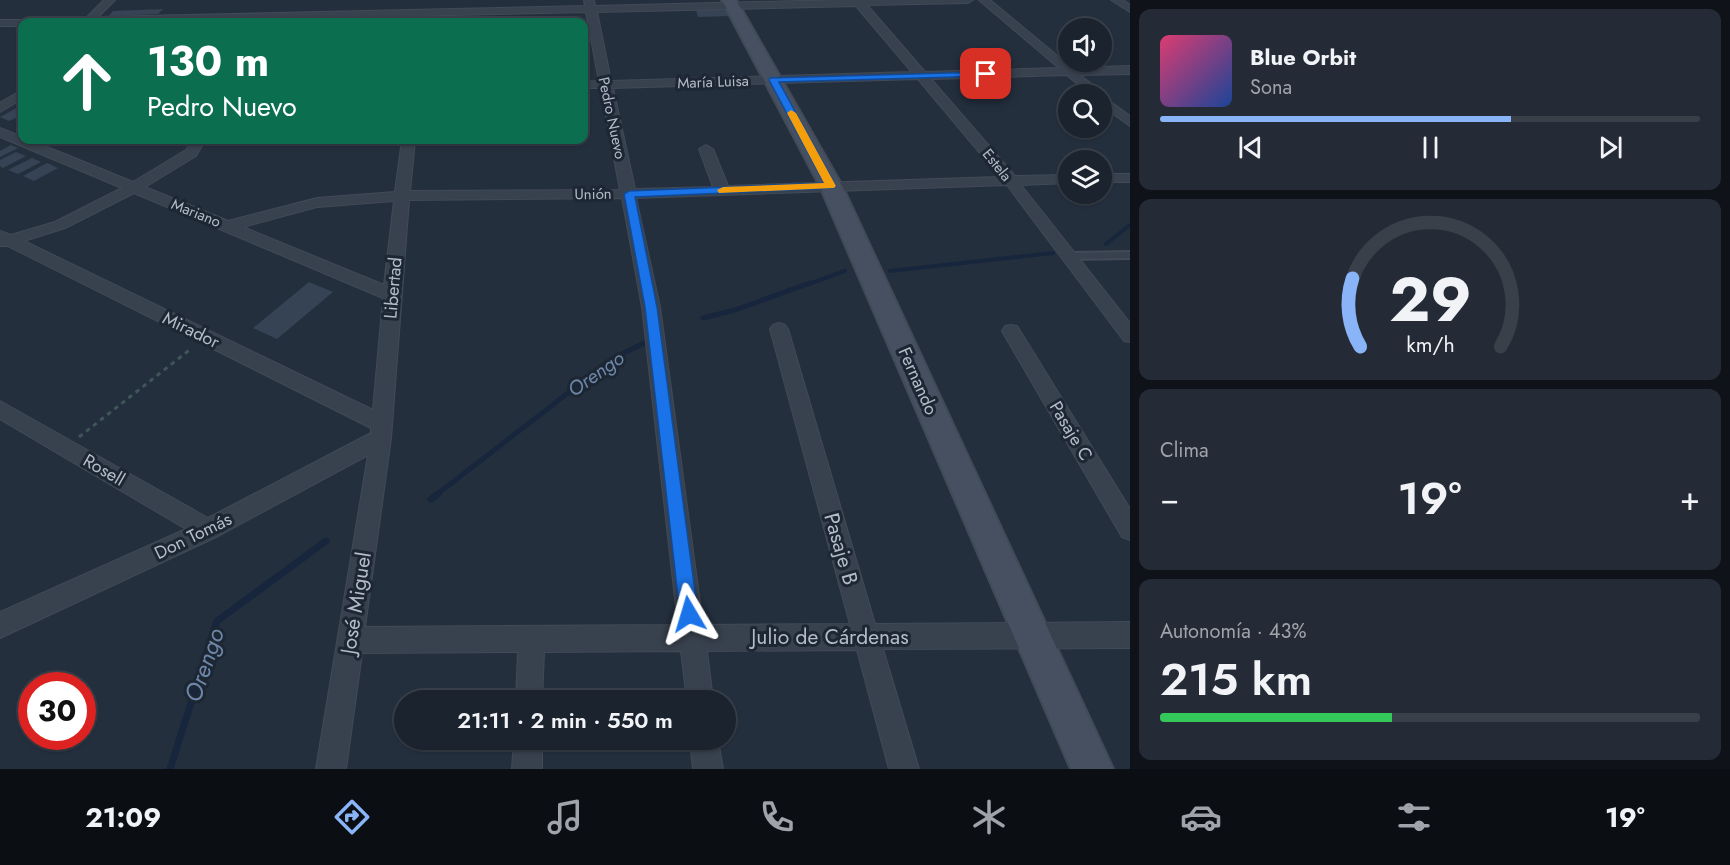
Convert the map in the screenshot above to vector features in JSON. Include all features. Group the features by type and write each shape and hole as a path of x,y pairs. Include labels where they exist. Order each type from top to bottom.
{"street":[{"path":"92,18 110,0"},
{"path":"425,18 429,0"},
{"path":"225,18 262,16 425,18 589,4 968,0"},
{"path":"984,0 1058,63"},
{"path":"1116,0 1130,9"},
{"name":"Estela","path":"858,1 1010,180 1130,336"},
{"name":"Fernando","path":"730,2 831,186 1092,769"},
{"name":"Pedro Nuevo","path":"589,4 651,307 699,690"},
{"path":"0,23 18,23"},
{"name":"María Luisa","path":"1112,71 1130,70"},
{"path":"1068,72 1083,84"},
{"name":"María Luisa","path":"588,85 1068,72"},
{"path":"0,108 18,99"},
{"path":"1112,108 1130,123"},
{"name":"Mariano","path":"0,132 18,139"},
{"name":"Mariano","path":"30,144 392,295"},
{"path":"3,240 60,225 113,200 191,153 197,144"},
{"name":"Libertad","path":"382,431 392,295 408,144"},
{"path":"706,149 722,190"},
{"path":"1112,178 1130,178"},
{"name":"Unión","path":"228,226 317,204 402,196 629,194 1058,179"},
{"name":"Mirador","path":"3,240 206,337 382,431"},
{"name":"Pasaje B","path":"779,329 904,769"},
{"name":"Pasaje C","path":"1011,332 1130,530"},
{"name":"Rosell","path":"0,409 208,530"},
{"name":"Don Tomás","path":"0,625 208,530 382,431"},
{"name":"José Miguel","path":"331,769 382,431"},
{"name":"Julio de Cárdenas","path":"351,640 1130,635"},
{"path":"529,690 532,639"},
{"path":"527,769 528,750"},
{"path":"705,750 708,769"}],"lane":[{"path":"1069,256 1130,255"}],"path":[{"path":"66,448 206,337"}],"building":[{"path":"163,9 158,14 109,16 113,11"},
{"path":"727,9 730,16 698,17 696,10"},
{"path":"18,107 18,117 9,121 0,117"},
{"path":"11,145 18,148 0,157 0,151"},
{"path":"16,152 26,156 3,168 0,166 0,160"},
{"path":"32,158 41,162 18,174 8,170"},
{"path":"47,163 58,168 34,181 23,176"},
{"path":"309,282 333,292 277,339 253,328"}],"waterway":[{"name":"Orengo","path":"1106,244 1130,225"},
{"name":"Orengo","path":"890,271 1053,253"},
{"name":"Orengo","path":"806,285 845,271"},
{"name":"Orengo","path":"703,318 735,310 810,283"},
{"name":"Orengo","path":"436,495 612,359 650,340"},
{"name":"Orengo","path":"431,499 438,494"},
{"name":"Orengo","path":"170,769 217,621 326,541"}],"slow traffic":[{"path":"723,190 831,186 791,113"}],"route":[{"path":"689,614 651,307 629,194 831,186 773,80 986,74"}]}
